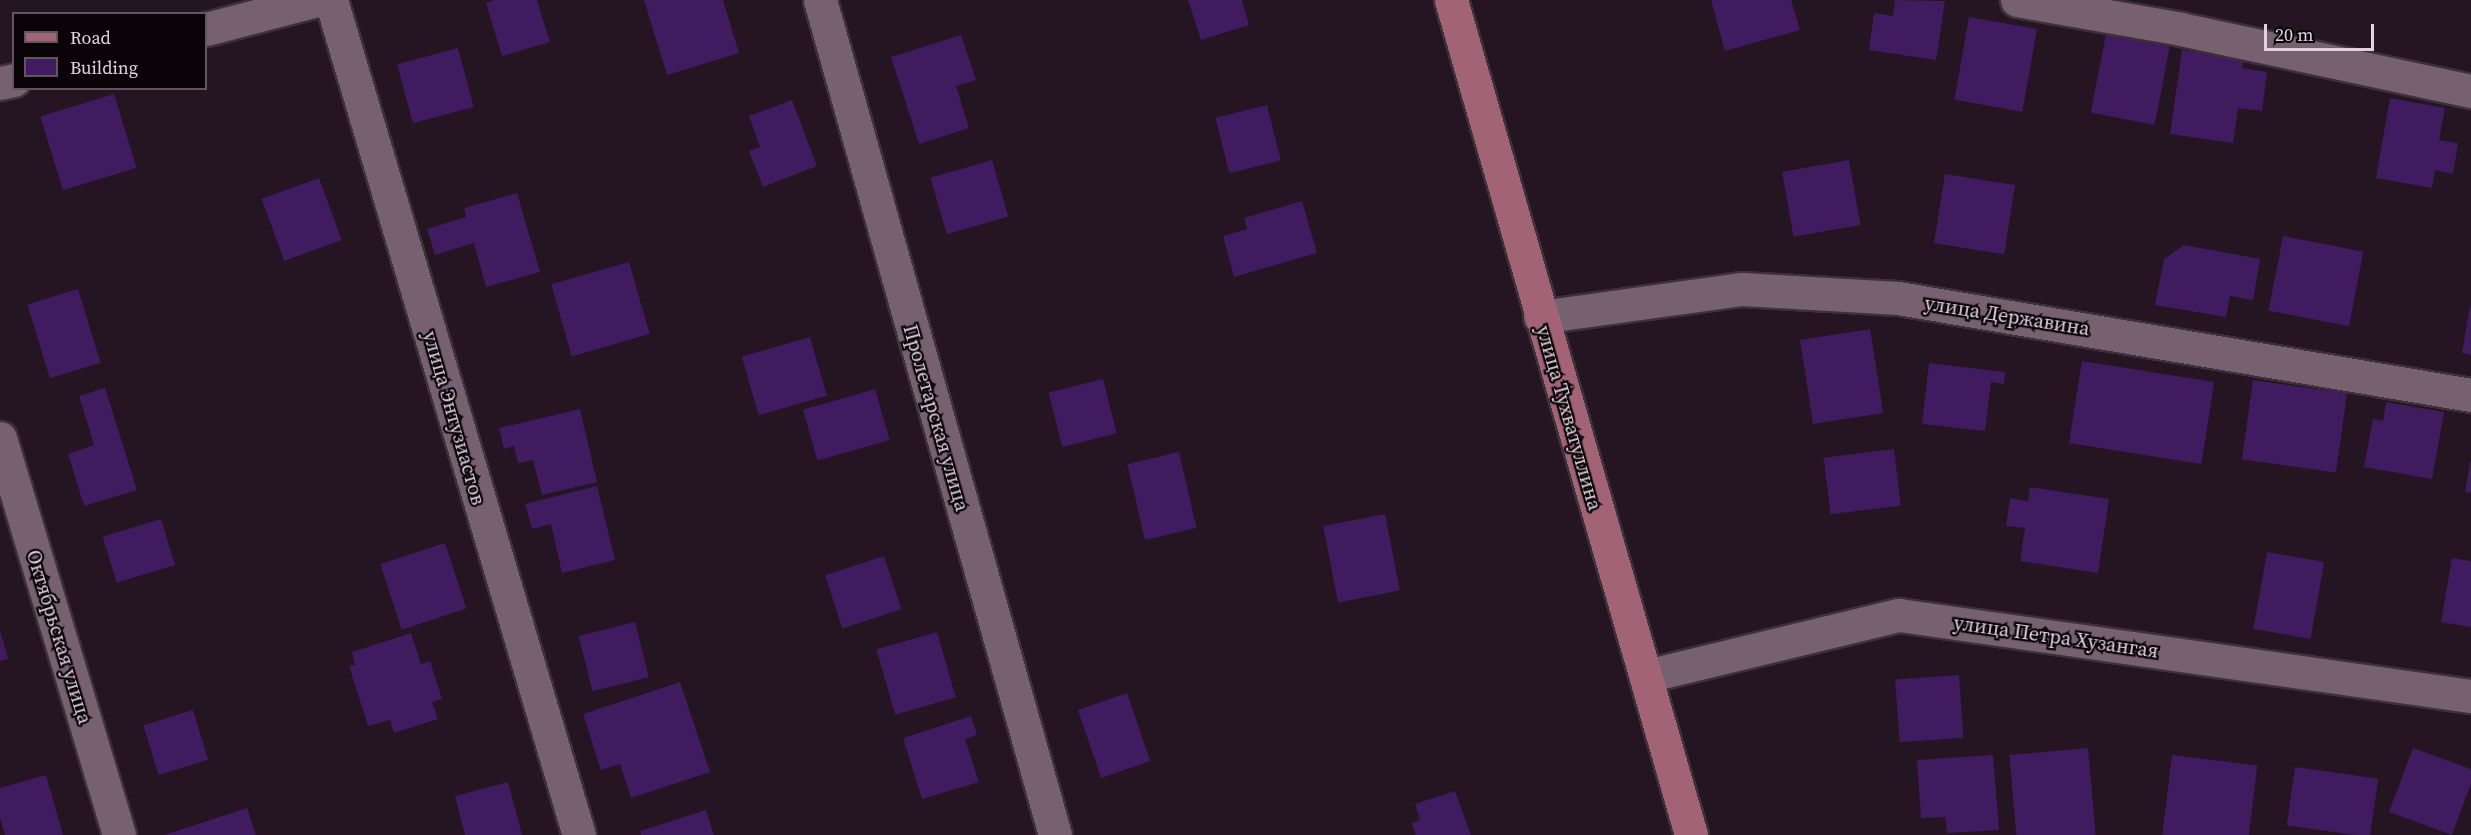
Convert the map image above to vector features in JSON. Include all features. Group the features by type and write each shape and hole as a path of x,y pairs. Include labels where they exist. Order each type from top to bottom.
{"main road":[{"name":"улица Тухватуллина","path":"1451,0 1540,318 1691,835"}],"street":[{"path":"207,29 317,0"},
{"name":"улица Энтузиастов","path":"331,0 579,835"},
{"name":"Пролетарская улица","path":"820,0 1054,835"},
{"path":"2017,0 2181,29 2471,91"},
{"name":"улица Державина","path":"1540,318 1742,289 1898,298 2471,395"},
{"name":"Октябрьская улица","path":"0,438 119,835"},
{"name":"улица Петра Хузангая","path":"1646,676 1899,615 2471,696"}],"building":[{"path":"495,0 537,0 550,42 502,56 486,3"},
{"path":"644,0 723,0 739,53 667,75"},
{"path":"1188,0 1242,0 1249,25 1201,40"},
{"path":"1711,0 1791,0 1800,30 1725,51"},
{"path":"1895,0 1945,1 1936,60 1869,50 1874,13 1893,16"},
{"path":"1969,17 2037,29 2022,112 1954,100"},
{"path":"2106,34 2170,46 2155,125 2091,113"},
{"path":"961,35 976,80 956,86 969,128 919,144 891,57"},
{"path":"458,48 474,107 413,123 397,64"},
{"path":"2182,50 2244,59 2242,68 2267,72 2262,111 2238,108 2233,143 2170,134"},
{"path":"114,94 137,168 63,190 40,117"},
{"path":"2390,98 2445,108 2439,140 2458,143 2453,174 2435,170 2432,188 2376,178"},
{"path":"792,100 817,166 763,187 749,151 760,147 749,116"},
{"path":"1267,105 1281,160 1229,173 1216,118"},
{"path":"992,160 1008,217 947,234 930,178"},
{"path":"1849,160 1860,225 1793,237 1782,172"},
{"path":"1945,174 2015,185 2004,254 1934,243"},
{"path":"319,178 342,240 284,261 262,199"},
{"path":"517,193 540,272 486,287 474,243 435,255 427,229 466,217 464,208"},
{"path":"1302,201 1317,253 1234,277 1223,236 1247,229 1244,218"},
{"path":"2283,236 2363,252 2349,326 2268,311"},
{"path":"2184,245 2260,259 2253,300 2230,296 2226,317 2155,305 2164,259"},
{"path":"629,262 650,334 572,356 551,284"},
{"path":"78,289 101,363 50,378 27,304"},
{"path":"2471,306 2471,355 2462,353"},
{"path":"1870,329 1883,413 1813,424 1800,340"},
{"path":"810,337 827,396 759,415 742,357"},
{"path":"2082,361 2214,382 2201,464 2069,443"},
{"path":"1929,363 2005,372 2004,384 1991,382 1985,431 1922,424"},
{"path":"1103,379 1117,433 1062,447 1049,393"},
{"path":"2253,380 2347,393 2336,472 2242,459"},
{"path":"105,388 137,490 84,506 68,454 94,445 79,396"},
{"path":"875,389 890,440 818,461 803,410"},
{"path":"2386,402 2444,412 2432,479 2364,467 2373,419 2383,421"},
{"path":"580,409 597,482 542,495 533,460 518,463 514,446 504,449 499,428"},
{"path":"1894,449 1901,506 1830,514 1824,458"},
{"path":"1179,452 1197,528 1145,540 1127,464"},
{"path":"2471,462 2471,493 2465,492"},
{"path":"597,486 615,560 562,573 551,524 532,529 525,504"},
{"path":"2030,487 2109,499 2098,573 2020,561 2025,528 2006,526 2010,498 2028,501"},
{"path":"1385,514 1400,591 1338,603 1323,526"},
{"path":"161,519 175,565 117,583 103,537"},
{"path":"445,543 466,609 402,630 380,564"},
{"path":"2267,552 2324,562 2311,639 2253,629"},
{"path":"884,556 901,609 842,628 825,575"},
{"path":"2452,558 2471,561 2471,627 2441,622"},
{"path":"635,622 649,677 593,691 579,636"},
{"path":"0,630 8,659 0,661"},
{"path":"937,632 956,697 895,715 876,649"},
{"path":"411,633 421,664 430,661 442,699 432,702 438,719 394,733 390,720 368,726 349,666 355,665 352,652"},
{"path":"1959,675 1963,738 1900,742 1895,679"},
{"path":"680,682 710,772 631,798 620,764 601,770 583,714"},
{"path":"1127,693 1150,761 1101,778 1078,710"},
{"path":"193,710 208,760 158,775 143,725"},
{"path":"971,716 977,735 965,739 979,782 922,799 903,738"},
{"path":"2088,748 2096,835 2016,835 2009,755"},
{"path":"2413,748 2471,769 2471,783 2452,835 2389,812"},
{"path":"1993,755 1999,830 1947,833 1945,817 1921,818 1917,760"},
{"path":"2172,755 2257,765 2249,835 2162,834"},
{"path":"2295,767 2378,779 2370,835 2287,825"},
{"path":"46,775 63,835 5,835 0,818 0,788"},
{"path":"508,782 522,835 465,835 455,796"},
{"path":"1455,791 1471,835 1416,835 1412,823 1420,820 1415,804"},
{"path":"247,808 256,835 164,835"},
{"path":"706,810 714,835 641,835 640,831"}]}
